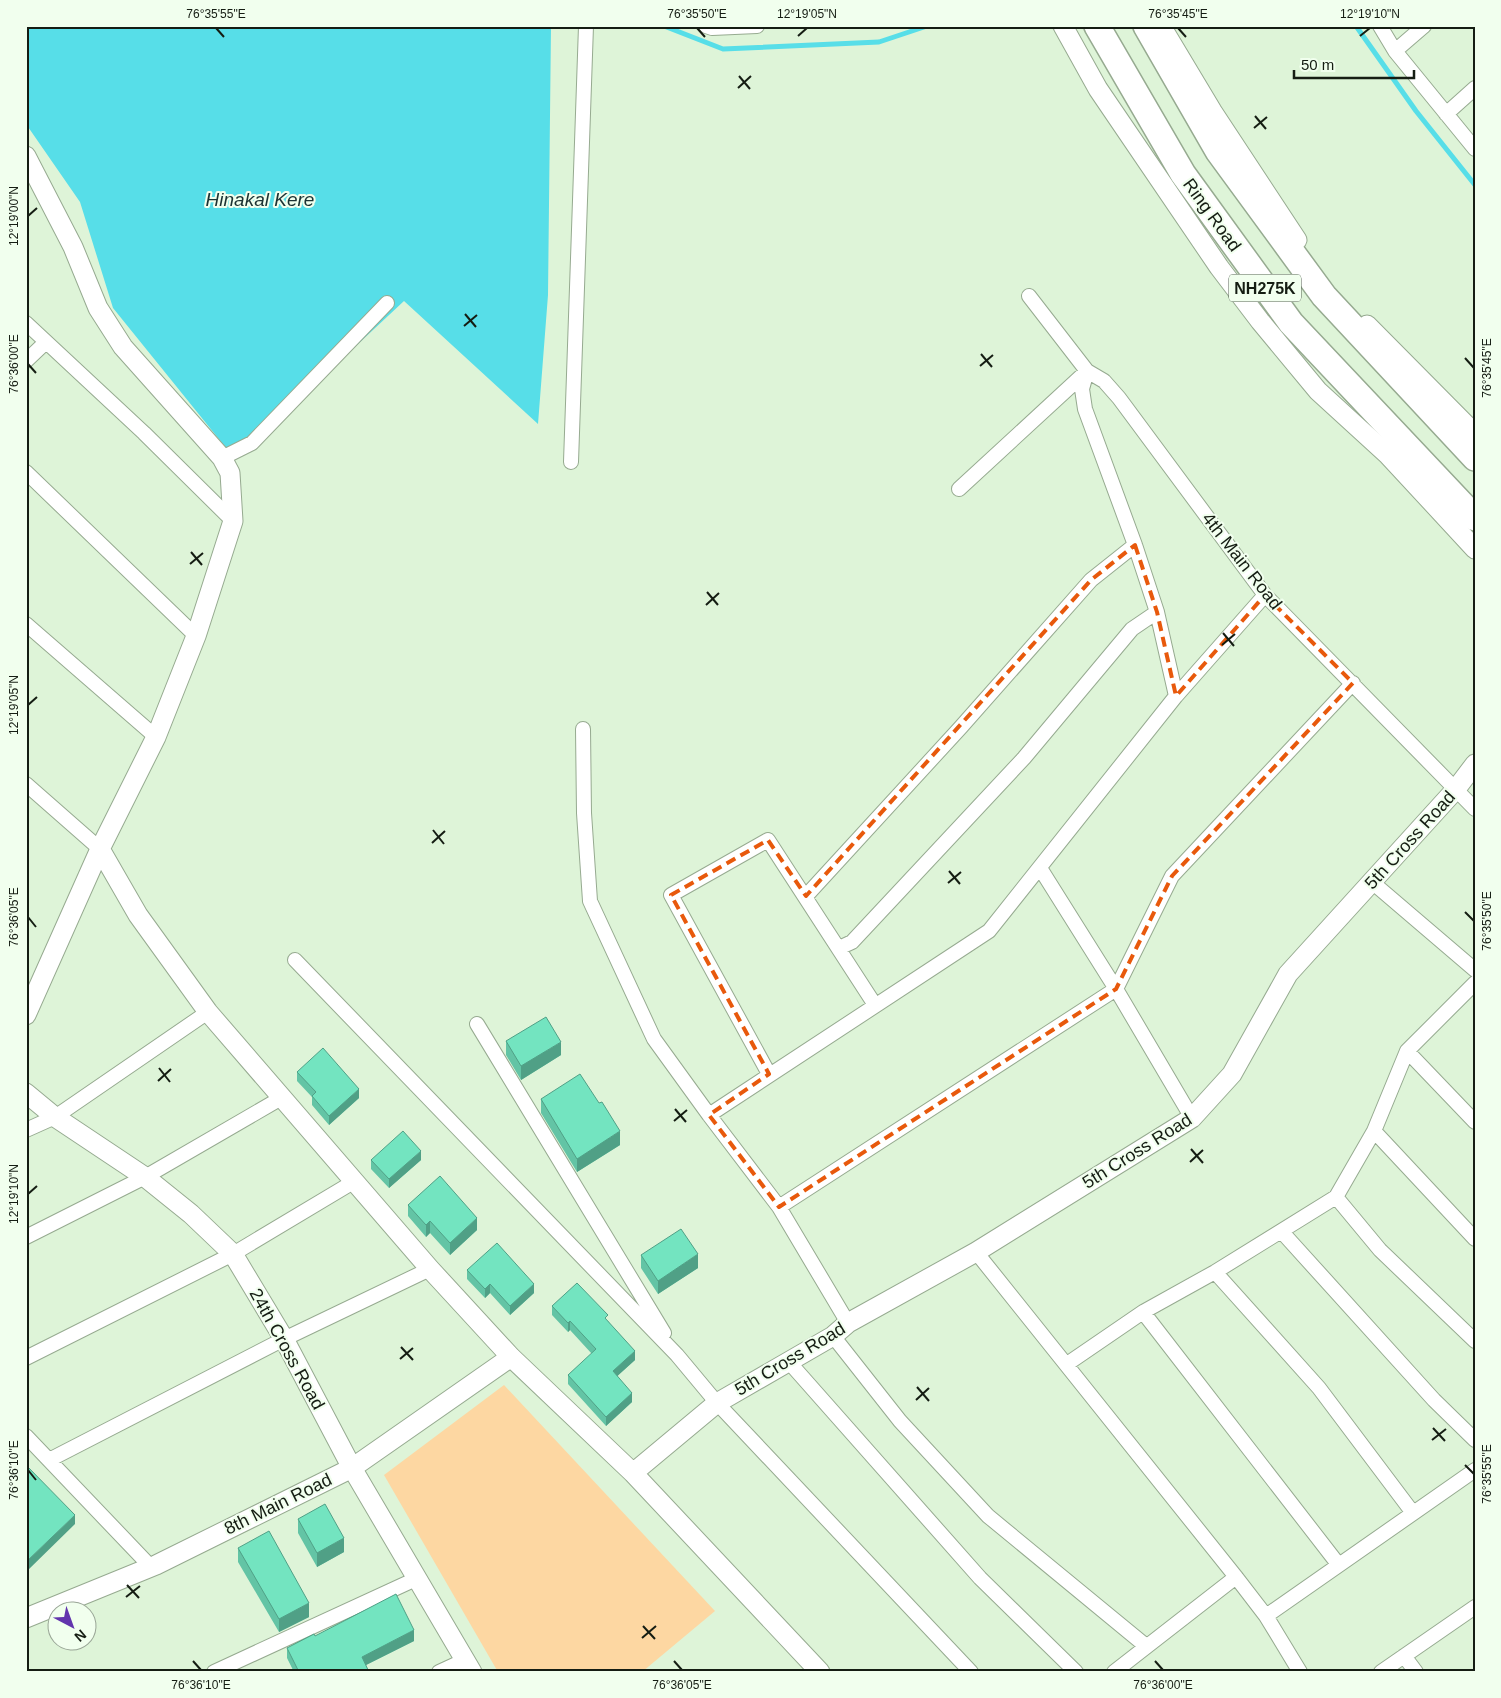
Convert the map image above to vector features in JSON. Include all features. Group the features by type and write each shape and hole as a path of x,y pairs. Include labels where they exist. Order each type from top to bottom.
{"highway":[{"name":"Ring Road","path":"1097,26 1183,174 1292,323 1475,518"},
{"name":"NH275K","path":"1146,26 1218,151 1324,296 1475,458"}],"street":[{"path":"571,462 586,26"},
{"path":"709,27 757,26"},
{"path":"1063,26 1098,89 1219,267 1260,321 1318,391 1388,455 1475,549"},
{"path":"1161,26 1212,111 1310,260 1349,307 1475,434"},
{"path":"1380,26 1395,51 1475,150"},
{"path":"1395,51 1424,26"},
{"path":"1446,114 1475,88"},
{"path":"26,156 73,247 98,308 123,347 222,458 230,473 233,521 196,636 156,737 100,849 26,1015"},
{"name":"4th Main Road","path":"1029,296 1087,370 1104,381 1119,398 1265,595 1475,809"},
{"path":"222,458 252,443 387,303"},
{"path":"26,323 144,433 233,521"},
{"path":"26,361 46,342"},
{"path":"959,489 1087,370"},
{"path":"1087,370 1082,389 1085,408 1135,545 1157,612 1176,696"},
{"path":"26,472 196,636"},
{"path":"806,896 962,727 1091,580 1135,545"},
{"path":"708,1115 989,931 1176,696 1265,595"},
{"path":"839,948 852,942 1024,758 1132,629 1157,612"},
{"path":"26,624 156,737"},
{"path":"779,1207 1116,989 1172,876 1353,683"},
{"path":"582,729 584,813 590,901 654,1038 708,1115 779,1207 848,1324"},
{"name":"5th Cross Road","path":"633,1473 717,1403 833,1336 848,1324 976,1252 1192,1118 1232,1074 1288,974 1456,789 1475,764"},
{"path":"26,784 100,849 138,915 208,1012 430,1269 512,1356 633,1473 820,1672"},
{"path":"769,1074 670,895 768,840 876,1005"},
{"path":"1040,868 1116,989 1192,1118"},
{"path":"1372,882 1475,970"},
{"path":"295,960 677,1355 717,1403 971,1672"},
{"path":"1067,1364 1143,1312 1215,1272 1336,1197 1374,1131 1407,1051 1475,983"},
{"path":"26,1130 55,1117 208,1012"},
{"path":"476,1024 677,1355"},
{"path":"1407,1051 1475,1122"},
{"name":"24th Cross Road","path":"26,1094 55,1117 145,1177 191,1214 233,1254 284,1339 352,1468 468,1666"},
{"path":"26,1237 145,1177 283,1097"},
{"path":"1374,1131 1475,1239"},
{"path":"26,1358 233,1254 355,1181"},
{"path":"1336,1197 1380,1250 1475,1342"},
{"path":"1282,1232 1434,1400 1475,1440"},
{"path":"976,1252 1236,1577 1266,1616 1300,1672"},
{"path":"50,1460 284,1339 430,1269"},
{"path":"1215,1272 1319,1388 1413,1513"},
{"path":"1143,1312 1338,1564"},
{"path":"833,1336 900,1421 988,1516 1146,1646"},
{"name":"8th Main Road","path":"26,1618 151,1567 352,1468 512,1356"},
{"path":"789,1362 980,1578 1076,1672"},
{"path":"26,1436 151,1567"},
{"path":"1266,1616 1475,1470"},
{"path":"1114,1672 1236,1577"},
{"path":"214,1672 418,1578"},
{"path":"1381,1672 1475,1608"},
{"path":"1404,1656 1416,1672"},
{"path":"439,1672 468,1666"}],"highlighted area":[{"path":"1135,545 1157,612 1176,696 1265,595 1353,683 1172,876 1116,989 779,1207 709,1115 769,1074 671,895 768,840 806,896 1091,580"}],"shaded area":[{"path":"504,1385 715,1611 642,1672 498,1672 384,1475"}],"water":[{"name":"Hinakal Kere","path":"26,26 551,26 548,295 538,424 404,301 235,459 113,308 80,202 26,124"}],"building":[{"path":"546,1017 561,1042 521,1066 506,1041"},
{"path":"323,1048 359,1089 329,1116 312,1096 316,1092 297,1072"},
{"path":"580,1074 599,1103 602,1102 620,1131 577,1159 541,1099"},
{"path":"403,1131 421,1151 389,1179 371,1160"},
{"path":"440,1176 477,1218 450,1243 430,1221 426,1225 408,1205"},
{"path":"681,1229 698,1254 658,1281 641,1255"},
{"path":"497,1243 534,1284 510,1306 490,1284 485,1289 467,1270"},
{"path":"577,1283 608,1315 605,1318 635,1351 613,1371 632,1393 606,1417 568,1375 596,1349 570,1321 568,1323 552,1306"},
{"path":"26,1465 75,1515 26,1562"},
{"path":"325,1504 344,1538 317,1553 298,1519"},
{"path":"269,1531 309,1603 279,1619 238,1548"},
{"path":"396,1594 414,1630 362,1657 369,1672 299,1672 287,1648 314,1634 315,1636"}],"waterway":[{"path":"664,26 723,49 879,42 927,26"},
{"path":"1356,26 1416,111 1475,185"}]}
